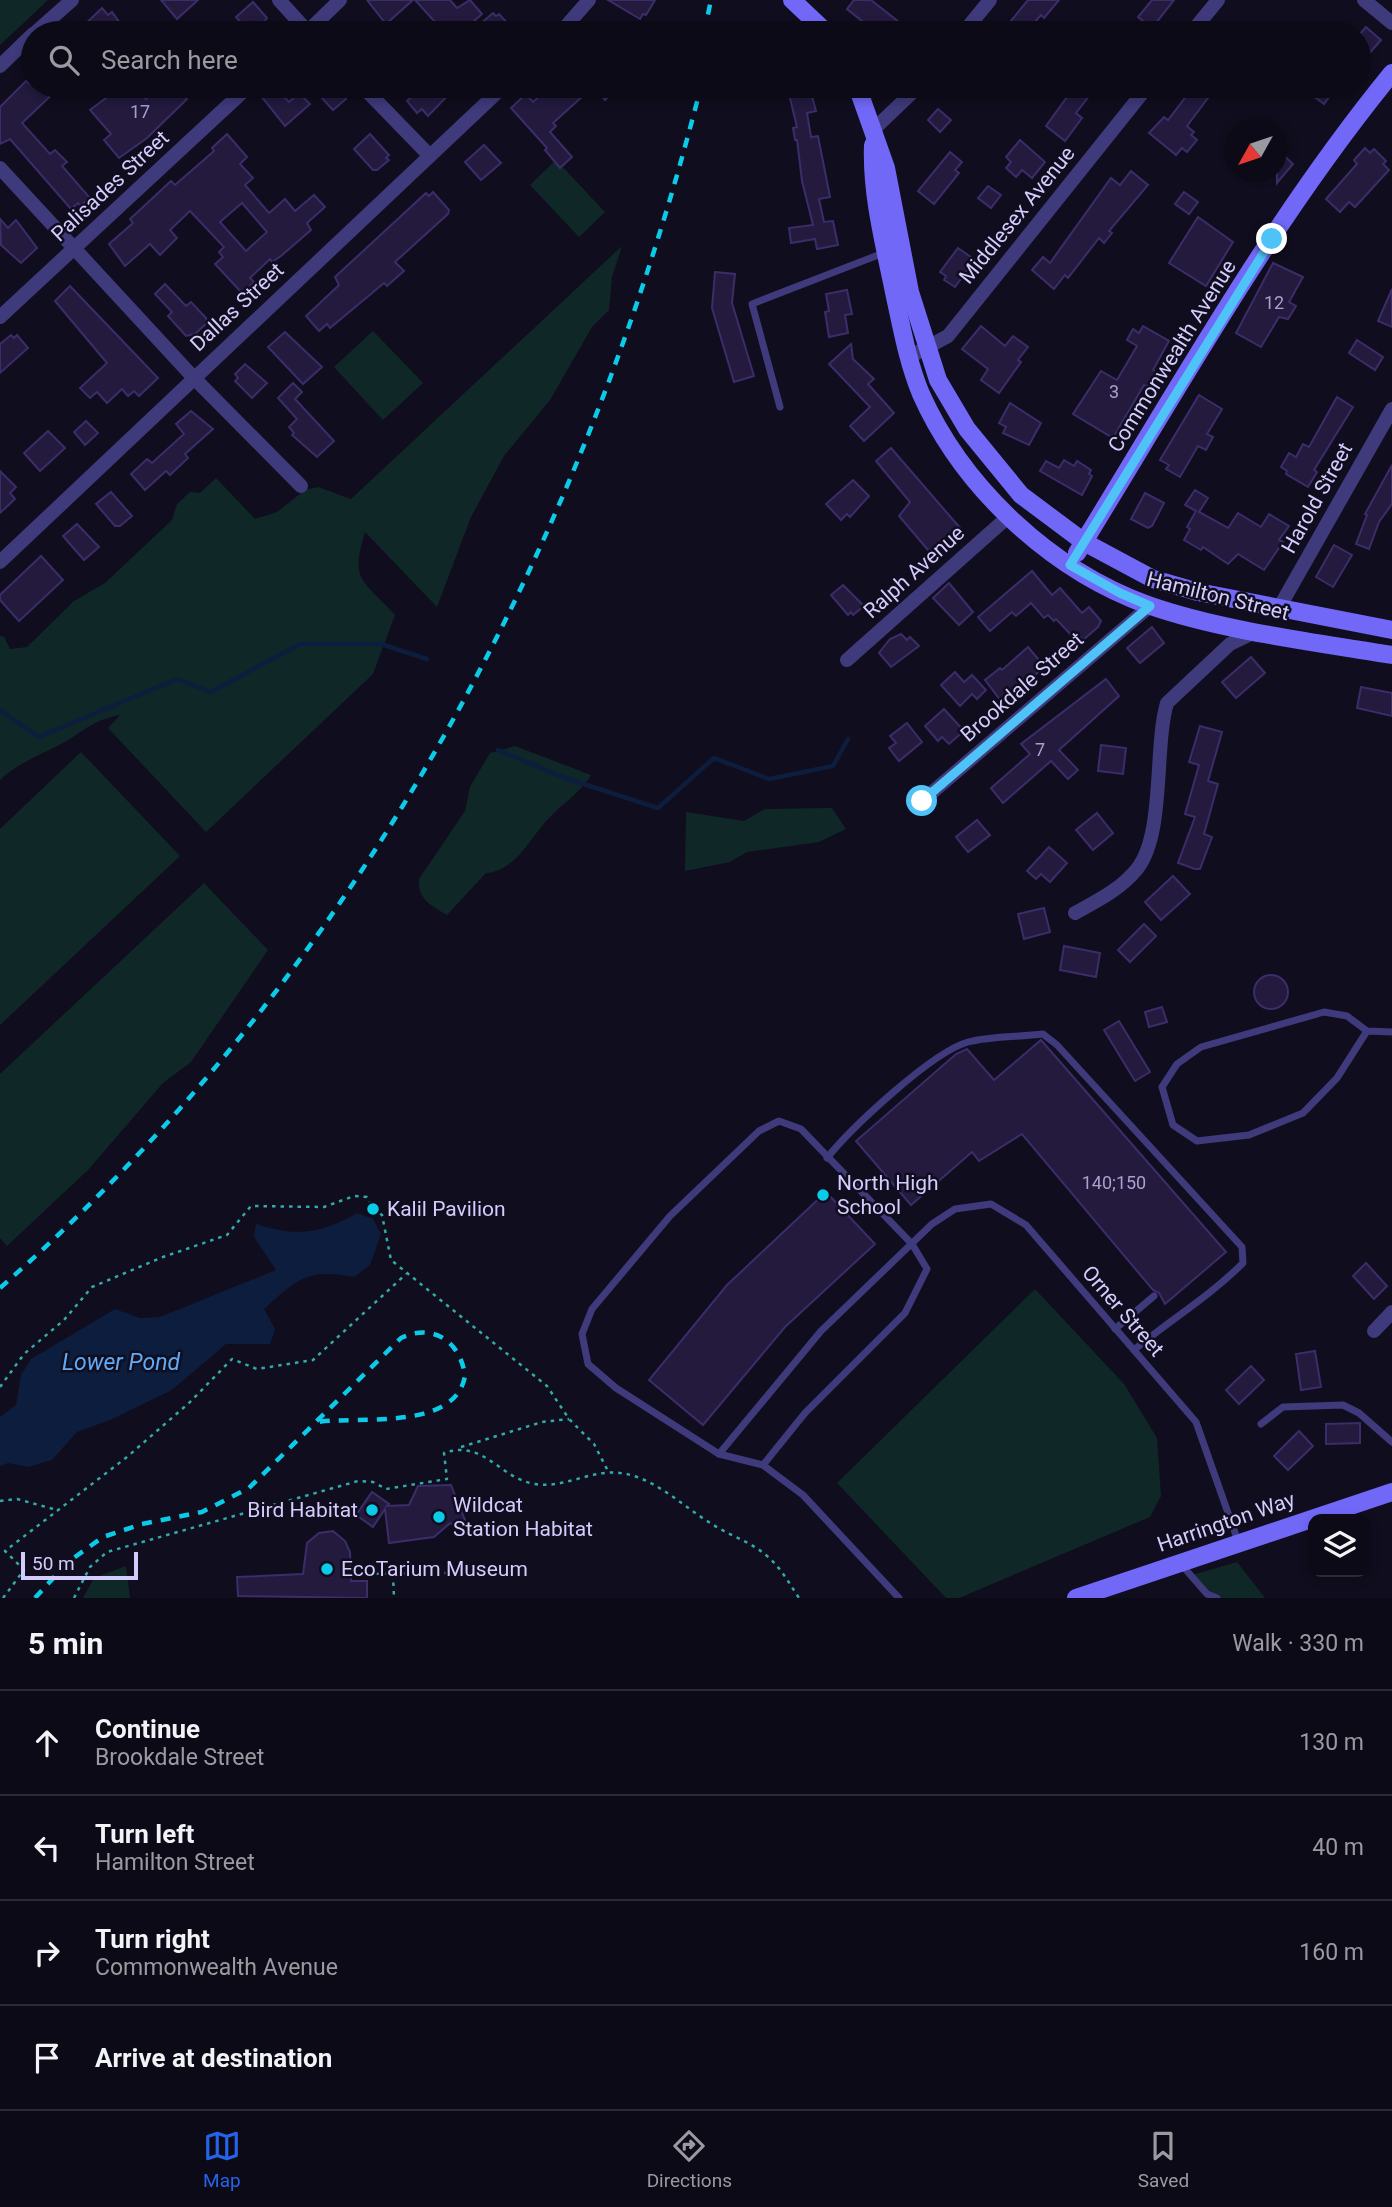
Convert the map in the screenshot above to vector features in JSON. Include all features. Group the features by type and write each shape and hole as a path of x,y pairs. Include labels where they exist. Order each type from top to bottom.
{"main road":[{"path":"792,0 814,21"},
{"name":"Commonwealth Avenue","path":"1070,565 1283,222 1336,144 1392,73"},
{"name":"Hamilton Street","path":"862,98 886,168 910,292 938,380 967,429 1021,495 1084,542 1153,579 1198,592 1392,630"},
{"name":"Hamilton Street","path":"873,134 872,170 886,251 909,357 921,393 946,440 975,480 1009,516 1070,565 1120,593 1150,606 1257,631 1392,655"},
{"name":"Harrington Way","path":"1076,1598 1392,1492"}],"street":[{"path":"49,21 72,0"},
{"path":"279,0 297,21"},
{"path":"320,21 340,0"},
{"path":"571,21 589,0"},
{"path":"973,21 990,0"},
{"path":"1201,21 1218,0"},
{"path":"1364,0 1392,23"},
{"path":"0,66 21,46"},
{"name":"Palisades Street","path":"0,317 236,98"},
{"path":"374,98 430,156"},
{"name":"Dallas Street","path":"0,562 491,98"},
{"path":"873,134 908,98"},
{"name":"Middlesex Avenue","path":"909,357 948,336 1138,98"},
{"path":"0,168 193,377 302,486"},
{"name":"Harold Street","path":"1279,608 1392,409"},
{"name":"Ralph Avenue","path":"847,660 1009,516"},
{"name":"Brookdale Street","path":"922,801 1150,606"},
{"path":"1075,913 1116,888 1144,859 1156,800 1167,703 1230,644 1257,631"},
{"path":"1374,1331 1392,1312"}],"lane":[{"path":"780,407 752,304 886,251"},
{"path":"1367,1031 1337,1078 1303,1114 1249,1135 1197,1141 1173,1125 1162,1087 1177,1064 1201,1047 1324,1012 1347,1016 1367,1031 1392,1032"},
{"path":"827,1158 888,1097 952,1048 969,1042 1043,1034 1057,1045 1242,1247 1243,1263 1215,1291 1164,1325 1134,1350"},
{"path":"762,1465 805,1413 905,1313 927,1269 912,1244 800,1129 779,1121 759,1131 670,1216 592,1309 582,1334 584,1355 597,1372 616,1388 719,1454 762,1465 803,1494 899,1598"},
{"name":"Orner Street","path":"719,1454 821,1331 932,1224 955,1209 991,1204 1026,1225 1196,1422 1239,1544"},
{"path":"1115,1329 1154,1296"},
{"path":"1261,1424 1283,1407 1343,1405 1359,1413 1392,1442"},
{"path":"1180,1563 1207,1594 1217,1598"}],"path":[{"path":"0,1388 24,1354 64,1320 92,1287 163,1256 227,1235 251,1206 324,1207 354,1196 367,1197 373,1209 382,1215 391,1260 547,1386 569,1419 594,1444 609,1474"},
{"path":"4,1598 24,1570 5,1551 137,1448 232,1360 257,1369 313,1360 406,1274"},
{"path":"74,1598 90,1567 107,1552 358,1481 373,1482 386,1489 447,1479 444,1453 542,1422 564,1422 569,1419"},
{"path":"458,1448 487,1458 536,1484 620,1473 652,1485 713,1525 743,1539 777,1565 799,1598"},
{"path":"0,1501 18,1499 57,1510"},
{"path":"351,1574 450,1573"},
{"path":"393,1574 394,1598"}],"green space":[{"path":"0,0 48,0 26,21 21,21 21,25 0,45"},
{"path":"556,160 605,212 579,237 530,185"},
{"path":"622,246 612,277 609,310 592,327 550,400 504,456 471,517 437,607 365,532 359,571 367,586 395,615 373,674 206,832 108,728 120,715 96,723 22,764 0,780 0,636 4,637 10,649 27,647 74,601 105,583 172,520 177,504 190,492 200,493 216,478 255,519 277,512 305,490 318,487 351,499"},
{"path":"373,331 423,383 383,420 334,367"},
{"path":"515,746 591,775 578,792 545,822 516,858 497,870 486,873 447,915 423,897 419,879 465,811 470,787 490,753"},
{"path":"81,752 180,856 0,1025 0,829"},
{"path":"832,808 846,829 819,842 747,852 730,862 685,871 686,812 744,821 765,809"},
{"path":"204,883 268,950 191,1062 163,1083 88,1170 7,1246 0,1238 0,1074"},
{"path":"1035,1289 1124,1384 1157,1438 1161,1496 1150,1517 959,1598 946,1598 837,1483"},
{"path":"1237,1562 1265,1598 1209,1598 1192,1575"},
{"path":"126,1566 130,1598 83,1598 94,1578"}],"water":[{"name":"Lower Pond","path":"357,1213 373,1219 381,1234 370,1265 354,1277 314,1275 286,1290 264,1309 275,1329 270,1344 226,1344 172,1390 110,1420 77,1432 52,1460 28,1467 8,1463 0,1466 0,1417 16,1405 21,1375 31,1359 115,1309 140,1318 160,1317 276,1270 254,1237 256,1224 284,1231 308,1231 332,1225"}],"building":[{"path":"161,0 198,0 177,19"},
{"path":"367,0 413,0 389,21 384,21"},
{"path":"415,0 450,0 457,8 470,0 482,14 474,21 434,21"},
{"path":"608,0 655,0 646,15 643,14 640,19"},
{"path":"854,0 871,0 898,21 862,21 847,9"},
{"path":"1028,0 1059,0 1044,18 1041,15 1036,21 1011,21"},
{"path":"1152,0 1174,0 1158,21 1143,21 1138,17"},
{"path":"253,2 267,18 265,21 240,21 236,17"},
{"path":"102,8 108,15 112,12 118,21 88,21"},
{"path":"493,13 496,16 499,14 506,21 484,21"},
{"path":"1371,31 1381,40 1371,51"},
{"path":"21,86 21,98 48,98 22,123 50,154 55,150 67,162 62,166 90,198 71,209 10,139 0,144 0,107"},
{"path":"106,98 187,99 147,138 119,158 104,140 111,134 90,110"},
{"path":"263,98 285,98 289,102 293,98 304,98 310,104 285,126"},
{"path":"322,98 346,99 333,110"},
{"path":"411,98 445,98 428,116 422,109 417,113 407,101"},
{"path":"522,98 530,98 533,102 538,98 581,98 553,123 556,126 550,132 572,157 560,168 545,150 547,148 511,108"},
{"path":"790,98 813,98 816,111 807,113 811,137 818,136 830,197 819,199 824,222 833,221 838,245 817,249 815,239 791,243 789,228 813,225 793,128 797,127"},
{"path":"1066,98 1088,98 1076,113 1082,118 1065,141 1046,126"},
{"path":"1185,98 1208,98 1187,126 1194,132 1191,135 1197,140 1187,152 1182,148 1176,155 1149,133 1164,117 1168,120"},
{"path":"1316,98 1328,98 1324,104"},
{"path":"938,109 951,120 940,132 928,120"},
{"path":"227,134 247,157 240,164 253,178 245,185 269,213 285,199 295,211 314,195 325,207 307,223 311,230 281,256 272,262 270,259 250,278 254,282 242,293 215,264 223,257 219,252 224,247 190,211 170,230 177,238 160,255 150,244 125,266 109,244 133,223 130,219 171,181 175,185 214,151 212,148","holes":["242,203 267,232 246,251 220,222"]},
{"path":"370,134 389,155 386,158 389,160 377,170 373,170 354,149"},
{"path":"1020,140 1045,162 1032,178 1022,170 1016,177 1006,168 1011,162 1006,157"},
{"path":"484,145 501,163 481,180 465,162"},
{"path":"1365,148 1370,153 1374,149 1386,161 1383,164 1389,170 1355,207 1349,202 1340,212 1326,199 1357,164 1354,160"},
{"path":"950,152 962,162 955,170 959,173 934,204 918,191"},
{"path":"1287,158 1293,164 1287,171"},
{"path":"1131,171 1148,185 1109,231 1112,233 1104,243 1099,238 1068,278 1065,275 1054,289 1032,270 1043,257 1050,263 1111,178 1120,185"},
{"path":"988,186 1001,195 991,208 978,198"},
{"path":"433,192 449,210 448,214 395,262 404,271 387,286 384,283 330,328 327,324 319,331 306,316 339,285 335,277 426,193 429,196"},
{"path":"1184,192 1198,202 1189,214 1175,204"},
{"path":"1198,217 1233,242 1206,286 1169,263"},
{"path":"0,219 8,228 16,220 37,248 21,263 1,245"},
{"path":"958,248 975,260 955,287 944,280 946,276 940,272"},
{"path":"1273,263 1303,277 1289,302 1296,306 1288,319 1279,317 1261,347 1236,333"},
{"path":"715,272 735,274 732,303 754,376 734,382 712,308"},
{"path":"165,284 186,306 191,302 206,318 207,323 195,334 186,336 168,316 172,312 155,294"},
{"path":"70,286 158,378 139,396 134,391 128,396 122,389 107,403 97,392 90,398 80,388 107,363 55,301"},
{"path":"1392,289 1392,327 1378,321"},
{"path":"847,290 852,314 845,315 848,333 829,337 825,312 829,311 826,294"},
{"path":"981,326 1005,346 1013,336 1028,347 999,393 981,380 988,369 962,349"},
{"path":"1143,326 1169,341 1153,370 1156,372 1147,387 1144,385 1113,438 1073,414 1101,371 1117,380 1137,346 1127,340 1133,329 1139,333"},
{"path":"285,332 322,367 303,384 268,347"},
{"path":"11,335 14,338 17,335 28,348 0,373 0,344"},
{"path":"1357,340 1383,357 1375,370 1349,353"},
{"path":"851,344 853,359 874,379 868,384 894,413 864,441 850,426 870,407 829,364"},
{"path":"245,364 267,383 252,398 235,381 238,378 235,374"},
{"path":"293,383 302,392 295,399 334,441 317,457 292,435 294,433 289,427 297,419 278,398"},
{"path":"1199,395 1222,409 1207,434 1213,437 1206,450 1198,446 1180,477 1166,469 1169,465 1160,460"},
{"path":"1337,397 1353,407 1314,470 1317,472 1308,487 1286,474 1287,471 1281,467 1289,453 1296,457 1303,444 1309,447"},
{"path":"1010,403 1041,423 1029,445 1003,433 1006,427 999,423"},
{"path":"191,411 213,429 185,454 188,458 170,475 166,471 145,490 131,474 147,459 152,463 184,434 176,424"},
{"path":"86,421 98,433 85,445 74,432"},
{"path":"48,431 65,448 40,471 24,453"},
{"path":"891,448 961,529 954,535 956,538 934,557 899,516 910,502 876,461"},
{"path":"1064,460 1074,466 1077,461 1091,470 1089,474 1092,476 1082,495 1040,471 1046,461 1059,468"},
{"path":"1392,465 1392,504 1379,522 1369,549 1356,544 1367,515 1365,514"},
{"path":"0,471 16,487 10,493 15,499 0,513"},
{"path":"853,480 869,496 850,517 847,514 841,520 826,504"},
{"path":"1195,490 1208,498 1199,512 1228,528 1238,513 1261,527 1269,514 1289,526 1279,540 1283,542 1264,570 1238,554 1228,564 1203,547 1201,550 1184,540 1190,529 1187,527 1196,511 1185,505"},
{"path":"111,492 132,516 120,526 115,526 96,504"},
{"path":"1145,493 1164,503 1152,526 1148,528 1131,519"},
{"path":"77,524 99,547 84,560 63,536"},
{"path":"1334,545 1352,555 1333,587 1316,577"},
{"path":"41,556 63,580 19,621 0,600 0,595"},
{"path":"1032,571 1052,595 1060,588 1082,613 1089,607 1101,621 1098,627 1083,640 1078,635 1074,638 1056,619 1054,621 1048,615 1044,618 1031,603 1016,616 1012,612 990,631 978,617"},
{"path":"949,583 973,612 959,625 933,598"},
{"path":"843,585 864,606 853,615 851,612 848,615 831,595"},
{"path":"1152,627 1164,643 1140,663 1127,648"},
{"path":"901,634 907,640 910,637 919,646 891,667 879,653 890,639"},
{"path":"1028,647 1045,667 1001,701 985,680 1000,668 1002,670"},
{"path":"1251,657 1265,673 1236,698 1222,682"},
{"path":"955,672 964,682 972,675 986,690 977,699 972,694 960,706 941,685"},
{"path":"1106,679 1119,696 1059,750 1078,770 1068,779 1051,761 1003,803 991,788 1030,754 1021,744"},
{"path":"1361,687 1392,693 1392,716 1357,708"},
{"path":"944,709 964,731 949,744 942,737 938,741 925,726"},
{"path":"907,723 922,742 899,761 889,748 896,743 890,736"},
{"path":"1200,726 1222,732 1208,781 1218,784 1204,834 1212,837 1200,869 1195,869 1178,863 1195,817 1185,814 1199,765 1189,762"},
{"path":"1101,745 1126,748 1123,774 1098,771"},
{"path":"1097,813 1113,833 1093,850 1076,830"},
{"path":"977,820 990,835 968,852 956,837"},
{"path":"1049,847 1067,863 1050,882 1041,874 1036,879 1027,871"},
{"path":"1173,876 1190,894 1161,920 1145,902"},
{"path":"1044,908 1050,932 1024,939 1018,914"},
{"path":"1144,924 1156,936 1130,962 1118,950"},
{"path":"1064,946 1100,953 1096,977 1060,970"},
{"path":"1271,975 1283,980 1288,992 1283,1004 1271,1009 1259,1004 1254,992 1259,980"},
{"path":"1162,1007 1167,1022 1149,1027 1145,1012"},
{"path":"1119,1021 1150,1072 1135,1081 1104,1030"},
{"path":"1041,1040 1226,1252 1165,1304 1159,1293 1153,1290 1022,1134 979,1161 972,1152 911,1205 856,1141 956,1054 967,1049 994,1080"},
{"path":"826,1192 875,1244 785,1327 703,1425 649,1380 727,1285"},
{"path":"1366,1263 1387,1286 1374,1299 1353,1276"},
{"path":"1315,1351 1321,1387 1301,1390 1296,1354"},
{"path":"1251,1366 1264,1380 1239,1404 1226,1390"},
{"path":"1360,1423 1360,1443 1326,1444 1326,1424"},
{"path":"1299,1431 1313,1446 1288,1470 1274,1456"},
{"path":"451,1485 465,1520 449,1524 434,1537 389,1543 385,1509 373,1527 356,1515 372,1492 389,1504 387,1506 409,1505 418,1486"},
{"name":"EcoTarium Museum","path":"333,1531 345,1541 350,1552 351,1581 367,1581 367,1598 238,1596 237,1577 303,1574 307,1543 319,1533"}],"waterway":[{"path":"0,710 39,737 177,679 211,692 300,644 381,644 427,659"},
{"path":"498,750 565,778 658,808 714,758 769,779 833,766 848,739"}],"railway":[{"path":"707,21 711,0"},
{"path":"0,1288 128,1165 244,1032 348,890 441,741 523,584 593,422 653,256 698,98"},
{"path":"35,1598 68,1562 103,1537 142,1524 202,1512 249,1488 401,1338 413,1334 435,1334 452,1345 458,1354 465,1376 458,1394 444,1406 403,1417 317,1422"}],"place":[{"name":"North High School","path":"823,1195"},
{"name":"Kalil Pavilion","path":"373,1209"},
{"name":"Bird Habitat","path":"372,1510"},
{"name":"Wildcat Station Habitat","path":"439,1517"},
{"name":"EcoTarium Museum","path":"327,1569"}],"route":[{"path":"922,801 1150,606 1120,593 1070,565 1272,239"}]}
